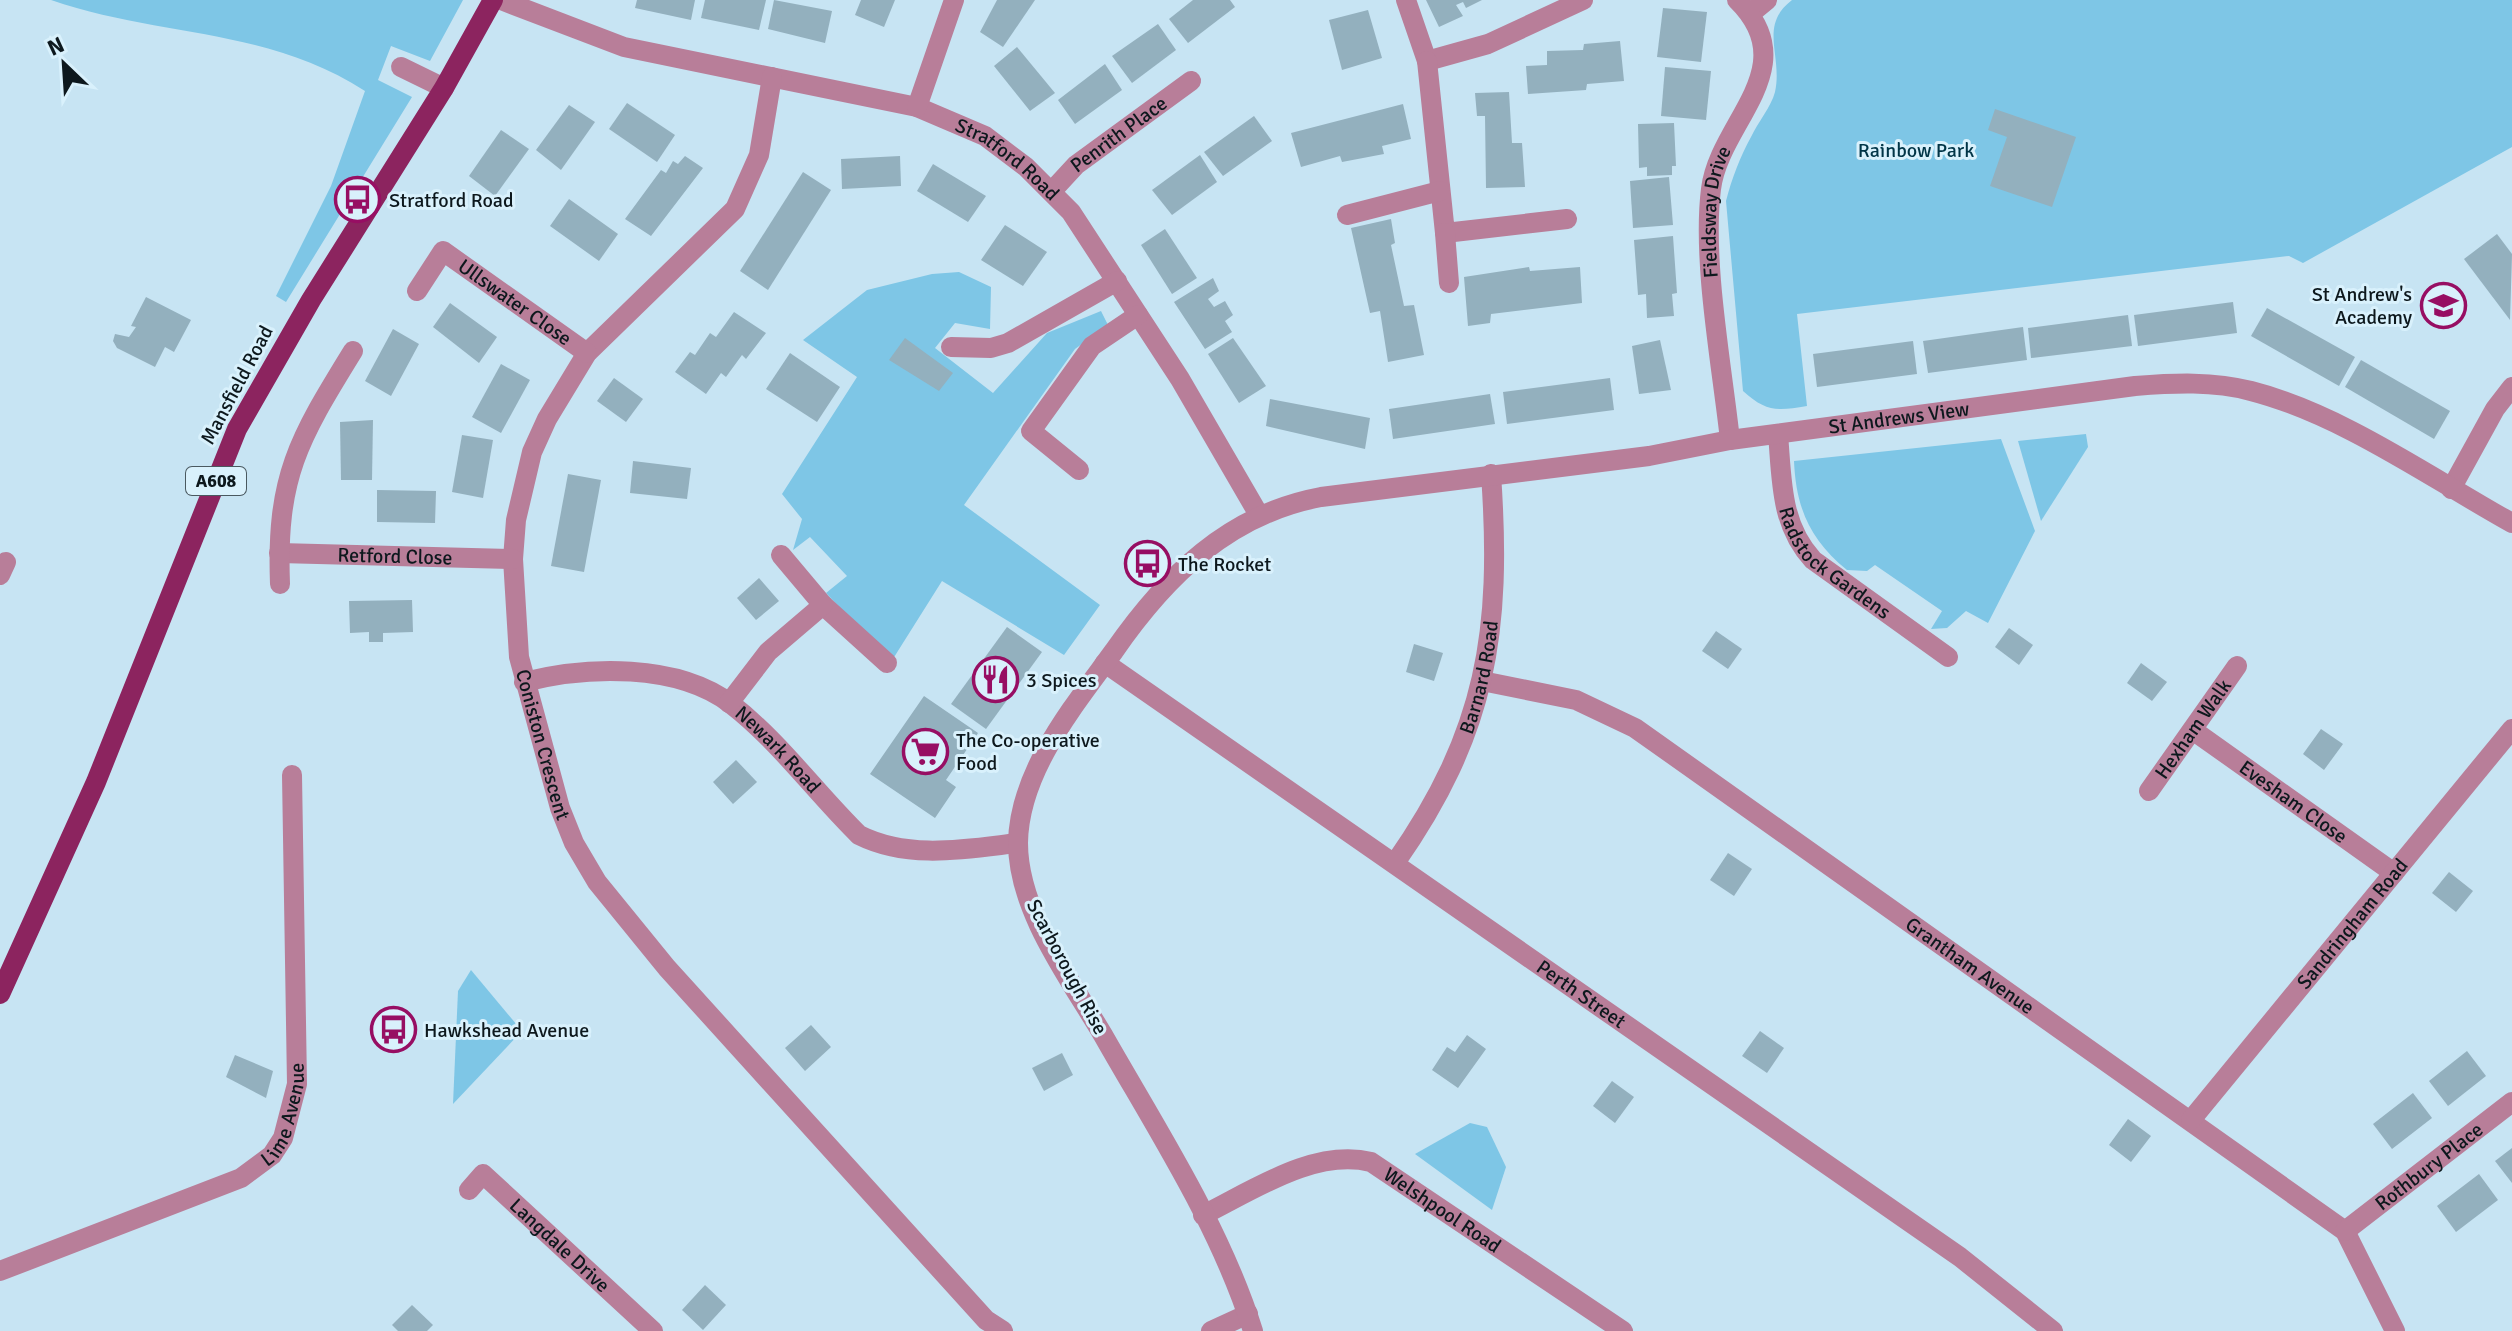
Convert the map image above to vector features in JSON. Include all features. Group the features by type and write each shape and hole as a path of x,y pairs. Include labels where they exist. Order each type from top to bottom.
{"main road":[{"name":"Mansfield Road","path":"0,994 96,782 237,429 311,300 444,88 493,0"}],"street":[{"name":"Stratford Road","path":"501,0 624,47 917,107 985,136 1052,191 1071,212 1237,473 1259,515"},
{"path":"917,107 954,0"},
{"path":"1406,0 1427,61 1449,283"},
{"path":"1427,61 1488,44 1583,0"},
{"path":"1743,7 1767,0"},
{"name":"Fieldsway Drive","path":"1730,440 1711,265 1711,189 1716,167 1758,90 1762,56 1759,36 1743,7"},
{"path":"401,67 444,88"},
{"name":"Coniston Crescent","path":"772,77 759,155 735,209 587,353 547,419 532,452 516,520 513,559 514,618 524,682 560,808 574,843 597,882 667,968 874,1198 986,1320 1003,1331"},
{"name":"Penrith Place","path":"1052,191 1076,165 1191,81"},
{"path":"1347,215 1440,191"},
{"path":"1445,233 1567,219"},
{"name":"Ullswater Close","path":"417,291 443,251 587,353"},
{"path":"951,347 991,348 1008,343 1117,281"},
{"path":"1079,470 1031,431 1092,346 1138,315"},
{"path":"280,584 279,519 288,473 303,436 353,351"},
{"name":"St Andrews View","path":"1259,515 1321,497 1649,456 1730,440 2135,386 2190,383 2248,390 2275,398 2353,432 2512,523"},
{"path":"2451,489 2495,409 2512,387"},
{"name":"Radstock Gardens","path":"1778,434 1783,503 1801,548 1813,560 1948,657"},
{"name":"Barnard Road","path":"1395,863 1432,811 1448,779 1482,681 1495,582 1491,474"},
{"name":"Scarborough Rise","path":"1250,1323 1203,1215 1050,943 1028,894 1018,843 1026,797 1052,740 1137,618 1181,570 1215,541 1259,515"},
{"name":"Retford Close","path":"279,553 513,559"},
{"path":"781,555 823,605 887,663"},
{"path":"729,703 768,652 823,605"},
{"name":"Perth Street","path":"1105,663 1947,1248 2053,1331"},
{"name":"Hexham Walk","path":"2149,791 2237,666"},
{"name":"Newark Road","path":"524,682 555,674 646,675 685,682 729,703 766,736 859,835 876,843 942,850 1018,843"},
{"name":"Grantham Avenue","path":"1482,681 1576,700 1635,728 2191,1120 2345,1231 2395,1331"},
{"name":"Sandringham Road","path":"2191,1120 2512,729"},
{"name":"Evesham Close","path":"2194,731 2394,873"},
{"name":"Lime Avenue","path":"0,1271 218,1189 256,1169 283,1138 297,1084 292,775"},
{"name":"Rothbury Place","path":"2345,1231 2512,1102"},
{"name":"Welshpool Road","path":"1203,1215 1316,1164 1342,1159 1371,1162 1623,1331"},
{"name":"Langdale Drive","path":"469,1190 483,1174 653,1331"},
{"path":"1211,1331 1250,1323"}],"green space":[{"path":"51,0 463,0 430,61 391,46 378,80 412,97 286,302 276,296 331,186 365,91 327,70 289,55 211,35 91,12"},
{"name":"Rainbow Park","path":"1792,0 2512,0 2512,147 2303,263 2289,256 1797,314 1807,406 1772,408 1758,403 1743,391 1726,201 1743,152 1775,92 1776,20"},
{"path":"959,272 991,287 990,329 955,323 935,348 993,393 1047,333 1101,311 1108,325 1075,349 964,505 1100,605 1064,655 942,581 891,662 826,593 847,576 810,537 793,550 802,519 782,494 857,377 803,340 867,290 932,274"},
{"path":"2086,434 2088,447 2041,521 2018,441"},
{"path":"2001,439 2035,531 1988,623 1966,611 1947,628 1931,629 1942,611 1875,565 1867,571 1847,570 1823,547 1807,522 1798,494 1794,461"},
{"path":"471,970 522,1031 453,1104 458,991"},
{"path":"1470,1123 1487,1127 1506,1167 1492,1210 1415,1154"}],"building":[{"path":"637,0 695,0 691,20 635,8"},
{"path":"705,0 766,0 759,30 701,18"},
{"path":"774,0 832,11 825,43 768,29"},
{"path":"861,0 895,0 884,27 855,15"},
{"path":"997,0 1035,0 1003,47 980,32"},
{"path":"1193,0 1230,0 1235,7 1188,43 1169,19"},
{"path":"1426,0 1482,0 1466,8 1463,2 1456,5 1463,16 1439,27"},
{"path":"1663,8 1707,12 1701,62 1657,57"},
{"path":"1368,10 1382,58 1342,70 1329,20"},
{"path":"1158,24 1176,50 1132,83 1112,56"},
{"path":"1620,41 1624,81 1587,84 1586,90 1528,94 1526,66 1547,65 1547,51 1583,50 1584,44"},
{"path":"1017,47 1055,93 1030,111 994,66"},
{"path":"1105,64 1122,90 1075,124 1058,100"},
{"path":"1665,67 1711,71 1706,120 1661,116"},
{"path":"1509,92 1512,143 1522,143 1525,187 1486,188 1485,116 1477,116 1475,93"},
{"path":"627,103 675,135 657,162 609,129"},
{"path":"1403,104 1411,139 1382,146 1384,154 1342,162 1340,156 1301,167 1291,133"},
{"path":"569,105 595,122 561,170 536,150"},
{"name":"Rainbow Park","path":"1995,109 2076,137 2052,207 1990,186 2007,137 1988,130"},
{"path":"1254,116 1272,141 1223,176 1204,152"},
{"path":"1674,123 1676,166 1672,166 1672,175 1647,176 1647,167 1639,168 1638,124"},
{"path":"501,130 529,149 495,196 469,176"},
{"path":"1200,155 1217,182 1172,215 1152,190"},
{"path":"685,156 703,168 651,236 625,219 661,170 666,173 673,161 678,164"},
{"path":"900,156 901,186 842,189 841,159"},
{"path":"933,164 986,196 968,222 917,191"},
{"path":"803,172 831,190 768,290 740,271"},
{"path":"1669,177 1673,225 1633,228 1630,181"},
{"path":"569,199 618,234 599,261 550,226"},
{"path":"1391,219 1395,243 1391,245 1404,306 1414,305 1424,355 1388,362 1380,311 1370,313 1351,228"},
{"path":"1005,225 1047,252 1023,286 981,260"},
{"path":"1165,229 1197,278 1172,294 1141,245"},
{"path":"2497,234 2512,254 2510,320 2464,259"},
{"path":"1673,236 1677,293 1672,294 1674,316 1647,318 1646,294 1638,295 1634,240"},
{"path":"1529,267 1530,271 1580,267 1582,303 1491,314 1490,323 1468,326 1464,277"},
{"path":"1213,278 1219,291 1208,299 1214,307 1225,301 1233,315 1225,321 1232,332 1205,349 1174,302"},
{"path":"146,297 191,320 174,352 165,347 155,367 117,348 113,341 115,334 129,337 136,327 131,326"},
{"path":"2233,302 2237,333 2138,346 2134,315"},
{"path":"450,303 497,337 479,363 433,327"},
{"path":"2267,308 2355,357 2339,386 2251,336"},
{"path":"734,312 766,333 746,359 742,355 726,377 721,373 706,394 675,372 690,352 695,355 710,333 716,337"},
{"path":"2128,315 2132,346 2031,358 2028,328"},
{"path":"2023,327 2027,360 1928,373 1923,341"},
{"path":"393,329 419,344 391,396 365,381"},
{"path":"905,338 953,373 939,391 889,360"},
{"path":"1233,338 1266,386 1239,403 1208,354"},
{"path":"1660,340 1671,390 1639,394 1632,346"},
{"path":"1913,341 1917,374 1817,387 1813,354"},
{"path":"790,353 840,387 817,422 766,389"},
{"path":"2361,360 2450,411 2434,439 2345,387"},
{"path":"501,364 530,380 501,433 472,417"},
{"path":"614,378 643,399 626,422 597,401"},
{"path":"1610,378 1614,410 1507,424 1503,392"},
{"path":"1490,394 1495,424 1393,439 1389,409"},
{"path":"1270,399 1370,418 1365,449 1266,426"},
{"path":"373,420 372,480 341,480 340,422"},
{"path":"462,435 493,440 483,498 452,492"},
{"path":"633,461 691,468 687,499 630,493"},
{"path":"568,474 601,480 584,572 551,566"},
{"path":"377,490 436,491 435,523 377,522"},
{"path":"759,578 779,601 756,620 737,598"},
{"path":"412,600 413,632 383,633 383,642 369,642 369,632 350,633 349,601"},
{"path":"1007,627 1042,652 986,729 951,704"},
{"path":"2009,628 2033,645 2019,665 1995,647"},
{"path":"1716,631 1742,649 1728,669 1702,651"},
{"path":"1414,644 1443,653 1434,681 1406,672"},
{"path":"2141,663 2167,682 2152,701 2127,683"},
{"name":"The Co-operative Food","path":"924,696 978,733 946,780 956,787 935,818 870,774"},
{"path":"2321,729 2343,744 2324,770 2303,754"},
{"path":"736,760 757,782 733,804 713,782"},
{"path":"1728,853 1752,869 1734,896 1710,880"},
{"path":"2449,872 2473,891 2456,912 2432,893"},
{"path":"811,1025 831,1047 805,1071 785,1048"},
{"path":"1760,1031 1784,1048 1767,1073 1742,1056"},
{"path":"1467,1035 1486,1049 1458,1088 1432,1070 1447,1047 1455,1052"},
{"path":"2467,1051 2486,1076 2448,1106 2429,1081"},
{"path":"1062,1053 1073,1075 1044,1091 1032,1068"},
{"path":"235,1055 273,1071 266,1098 226,1077"},
{"path":"1612,1081 1634,1097 1615,1123 1593,1106"},
{"path":"2413,1093 2432,1118 2392,1149 2373,1124"},
{"path":"2128,1119 2151,1136 2131,1162 2109,1145"},
{"path":"2512,1148 2512,1183 2495,1161"},
{"path":"2479,1174 2498,1200 2456,1232 2437,1206"},
{"path":"705,1285 726,1305 703,1330 682,1310"},
{"path":"412,1305 433,1325 427,1331 398,1331 392,1325"}],"place":[{"name":"Stratford Road","path":"358,200"},
{"name":"St Andrew's Academy","path":"2443,305"},
{"name":"The Rocket","path":"1147,564"},
{"name":"3 Spices","path":"995,680"},
{"name":"The Co-operative Food","path":"925,752"},
{"name":"Hawkshead Avenue","path":"393,1030"}]}
